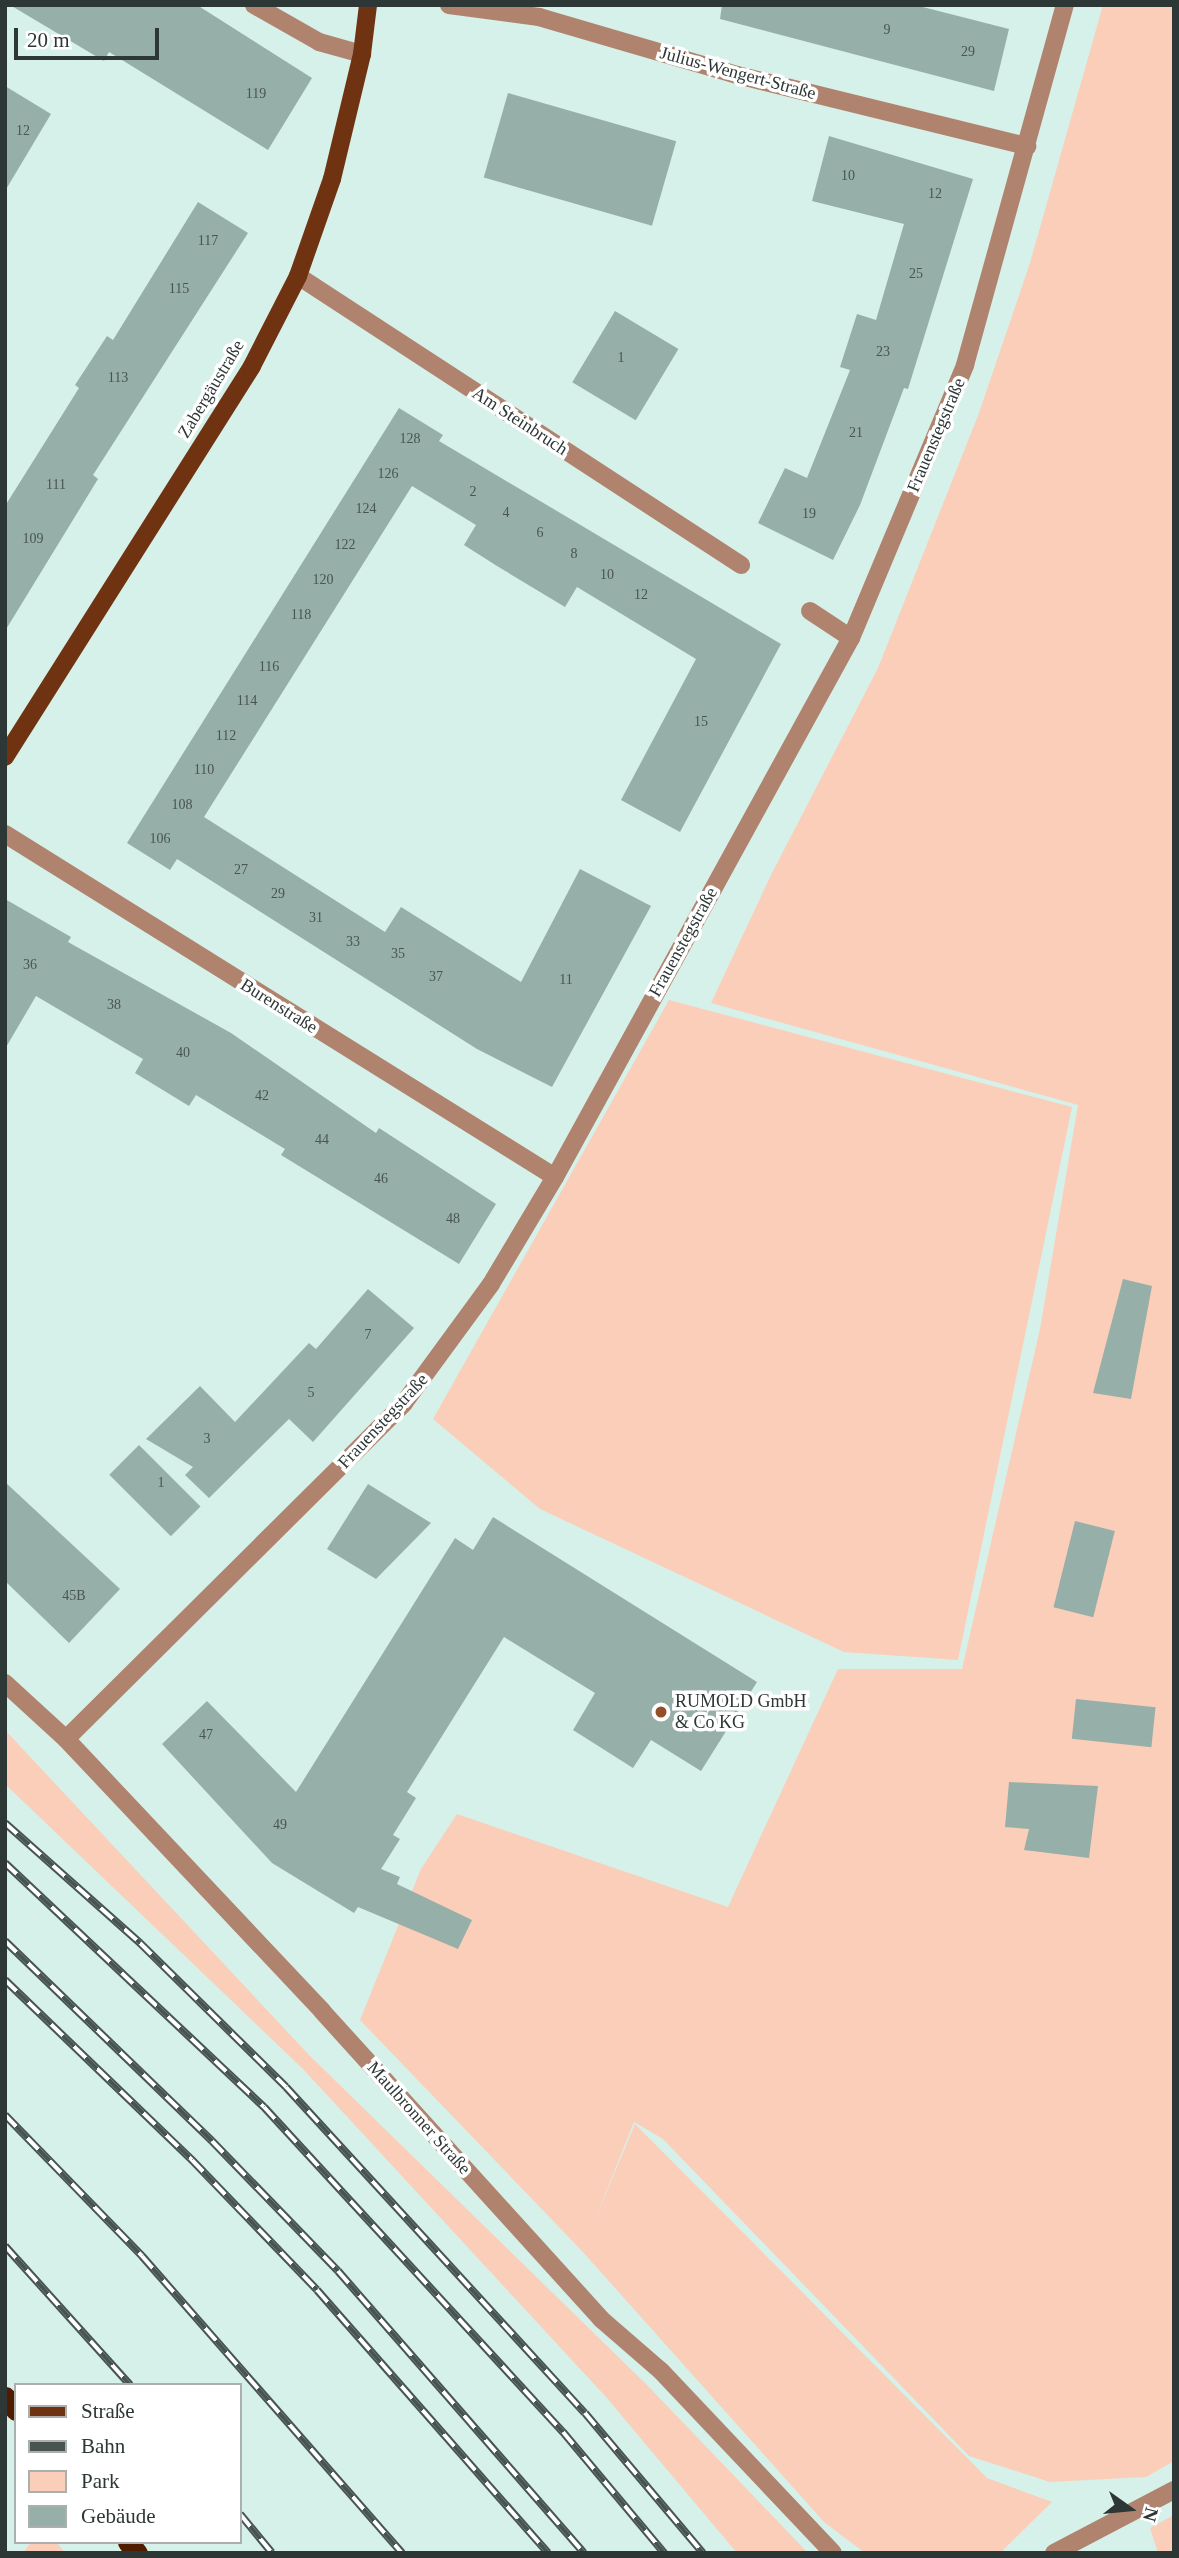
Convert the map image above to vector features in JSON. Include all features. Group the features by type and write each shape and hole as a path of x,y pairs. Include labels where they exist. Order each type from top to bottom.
{"main road":[{"name":"Zabergäustraße","path":"5,757 252,366 298,276 332,179 362,54 368,5"}],"street":[{"path":"254,5 319,42 362,54"},
{"name":"Julius-Wengert-Straße","path":"449,5 539,17 737,75 1027,146"},
{"name":"Frauenstegstraße","path":"66,1739 404,1403 491,1283 555,1177 851,638 965,365 1065,5"},
{"name":"Am Steinbruch","path":"298,276 741,565"},
{"path":"810,611 851,638"},
{"name":"Burenstraße","path":"5,834 555,1177"},
{"name":"Maulbronner Straße","path":"5,1683 66,1739 322,2011 601,2319 661,2371 833,2553"},
{"path":"1054,2553 1174,2490"}],"green space":[{"path":"1103,5 1174,5 1174,2461 1146,2477 1050,2482 969,2456 663,2139 634,2122 594,2222 635,2124 987,2478 1052,2502 1000,2553 865,2553 824,2522 582,2251 360,2020 421,1869 457,1814 728,1907 838,1669 962,1669 1040,1329 1078,1105 711,1003 771,875 878,668 979,413 1030,263"},
{"path":"669,1000 1072,1107 958,1660 844,1652 540,1509 433,1419"},
{"path":"5,1730 309,2055 646,2384 808,2553 737,2553 606,2397 303,2069 5,1784"},
{"path":"1174,2515 1174,2553 1158,2553 1150,2528"},
{"path":"30,2544 58,2544 65,2553 23,2553"}],"building":[{"path":"10,5 197,5 312,78 268,150 109,52 104,61"},
{"path":"722,5 915,5 1009,29 994,91 720,19"},
{"path":"5,86 51,114 5,191"},
{"path":"508,93 676,141 652,226 484,178"},
{"path":"829,136 973,179 908,389 904,388 860,505 833,560 758,523 785,468 807,478 850,370 840,367 857,314 876,320 904,224 812,201"},
{"path":"198,202 248,233 93,475 98,479 5,631 5,506 79,388 75,385 107,336 113,340"},
{"path":"615,311 678,349 636,420 572,382"},
{"path":"399,408 443,435 439,441 781,644 680,832 621,800 696,659 577,587 565,607 497,566 464,545 476,525 412,486 204,817 385,932 401,907 521,982 580,869 651,906 552,1087 477,1049 177,859 170,870 127,843"},
{"path":"5,899 71,937 68,942 231,1033 376,1133 379,1128 496,1204 459,1264 281,1155 285,1149 196,1095 189,1106 135,1073 143,1059 36,996 5,1049"},
{"path":"1123,1279 1152,1286 1131,1399 1093,1393"},
{"path":"368,1289 414,1328 313,1442 289,1419 209,1498 185,1475 193,1467 146,1439 200,1386 235,1422 309,1343 316,1349"},
{"path":"139,1445 201,1507 171,1536 109,1475"},
{"path":"5,1482 120,1589 69,1643 5,1581"},
{"path":"368,1484 431,1523 376,1579 327,1549"},
{"name":"RUMOLD GmbH & Co KG","path":"493,1517 757,1682 701,1771 651,1740 633,1768 573,1730 595,1693 504,1637 407,1792 416,1798 393,1835 400,1839 381,1869 400,1877 397,1884 472,1920 458,1949 358,1907 354,1913 272,1863 162,1744 207,1701 296,1792 455,1538 473,1550"},
{"path":"1075,1521 1115,1531 1093,1617 1053,1607"},
{"path":"1076,1699 1156,1707 1151,1747 1072,1739"},
{"path":"1009,1782 1098,1786 1089,1858 1024,1850 1029,1829 1005,1827"}],"railway":[{"path":"5,1823 140,1943 286,2087 585,2413 703,2553"},
{"path":"5,1863 264,2107 563,2432 664,2553"},
{"path":"5,1941 212,2141 338,2271 584,2553"},
{"path":"5,1980 192,2160 317,2290 548,2553"},
{"path":"5,2115 142,2256 402,2553"},
{"path":"5,2246 128,2383"},
{"path":"242,2516 272,2553"}],"place":[{"name":"RUMOLD GmbH & Co KG","path":"661,1712"}]}
